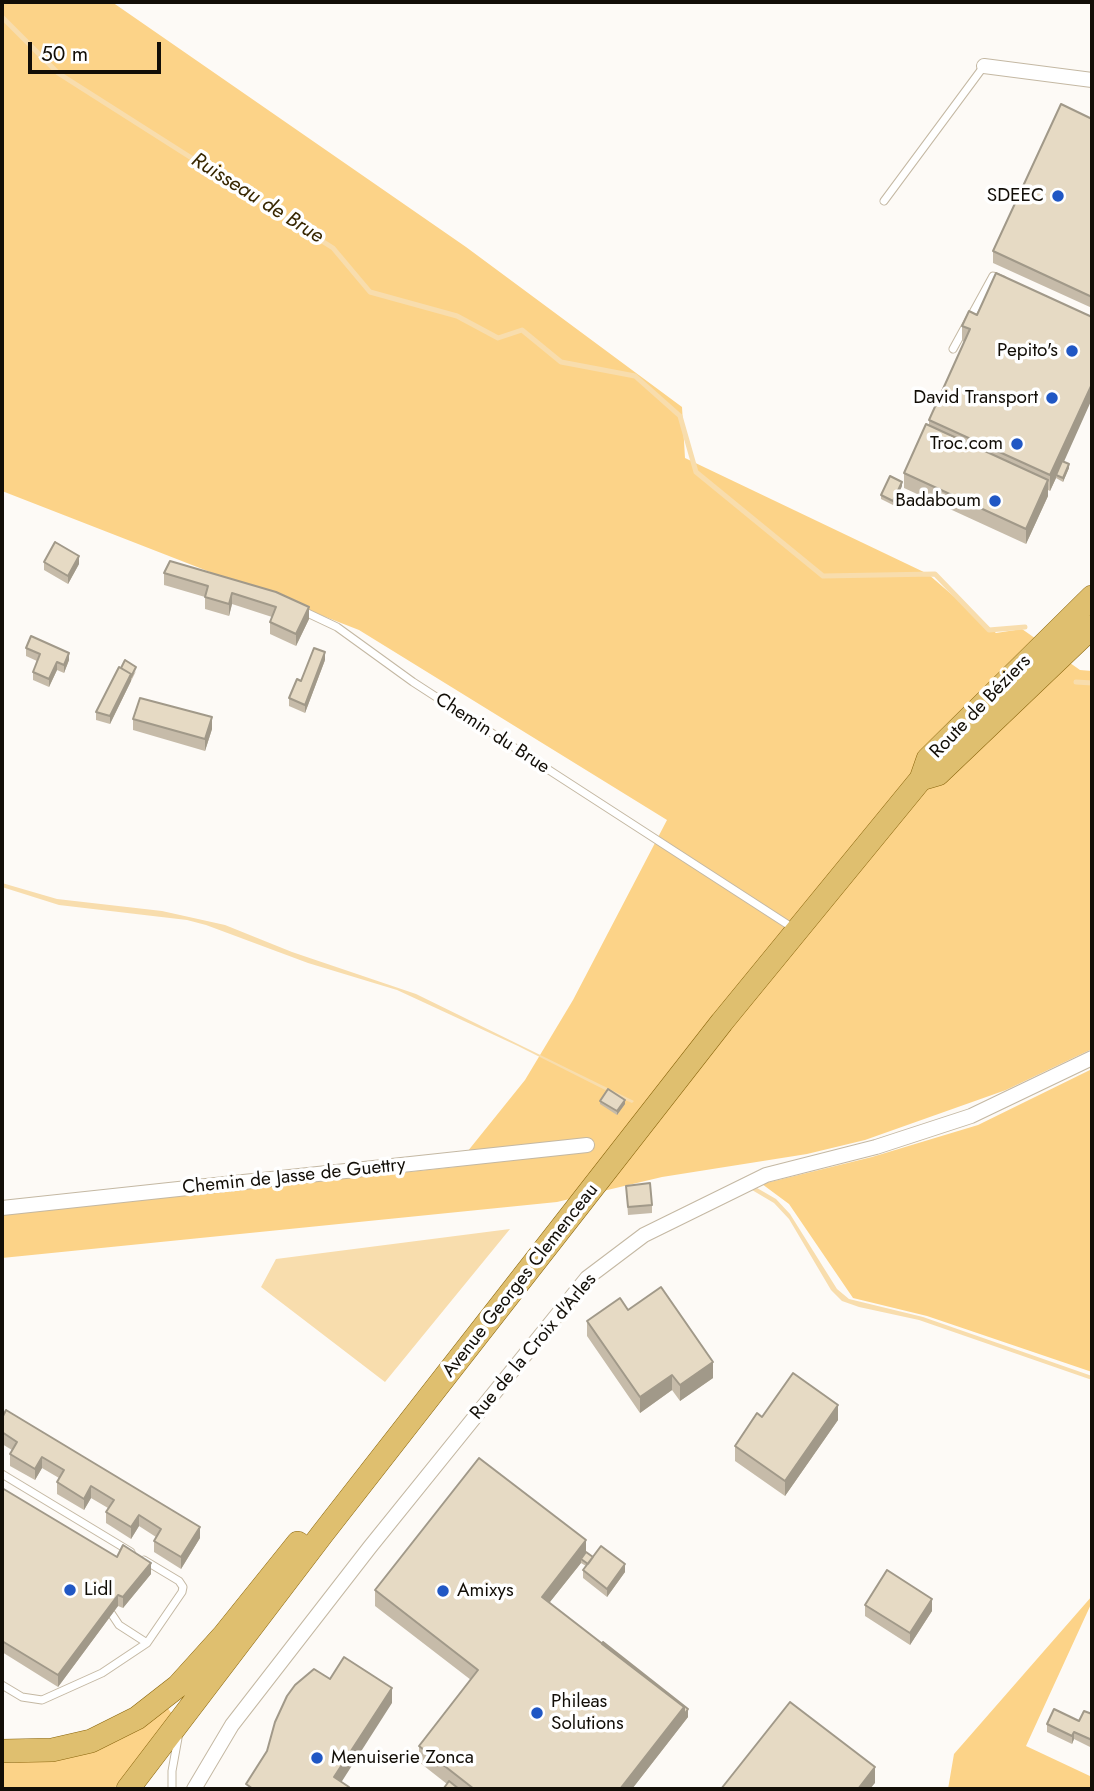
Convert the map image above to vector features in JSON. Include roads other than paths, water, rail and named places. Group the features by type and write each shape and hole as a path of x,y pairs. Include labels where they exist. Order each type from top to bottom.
{"main road":[{"name":"Route de Béziers","path":"921,779 928,759 1092,597"},
{"name":"Route de Béziers","path":"921,779 938,774 1092,627"},
{"name":"Avenue Georges Clemenceau","path":"128,1789 464,1353 797,930 921,779"},
{"path":"2,1751 52,1750 91,1741 137,1718 178,1686 365,1463 464,1353"}],"street":[{"path":"984,66 1092,80"},
{"name":"Rue de la Croix d'Arles","path":"194,1789 232,1724 370,1547 587,1278 644,1235 766,1175 876,1147 971,1116 1092,1058"},
{"name":"Chemin de Jasse de Guettry","path":"2,1208 587,1145"}],"lane":[{"path":"884,201 984,66"},
{"path":"953,349 993,276 1005,282"},
{"name":"Chemin du Brue","path":"293,606 337,627 413,682 797,930"},
{"path":"2,1474 179,1581 183,1587 147,1643 102,1674 42,1700 22,1697 2,1685"},
{"path":"111,1613 119,1625 147,1643"},
{"path":"172,1789 172,1771 182,1720"}],"waterway":[{"name":"Ruisseau de Brue","path":"2,17 58,73 333,248 370,292 457,316 498,338 522,330 561,362 635,376 680,416 696,472 823,576 935,574 989,630 1025,627"},
{"name":"Ruisseau de Brue","path":"1076,682 1092,683"}],"place":[{"name":"SDEEC","path":"1058,196"},
{"name":"Pepito's","path":"1072,351"},
{"name":"David Transport","path":"1052,398"},
{"name":"Troc.com","path":"1017,444"},
{"name":"Badaboum","path":"995,501"},
{"name":"Lidl","path":"70,1590"},
{"name":"Amixys","path":"443,1591"},
{"name":"Phileas Solutions","path":"537,1713"},
{"name":"Menuiserie Zonca","path":"317,1758"}]}
